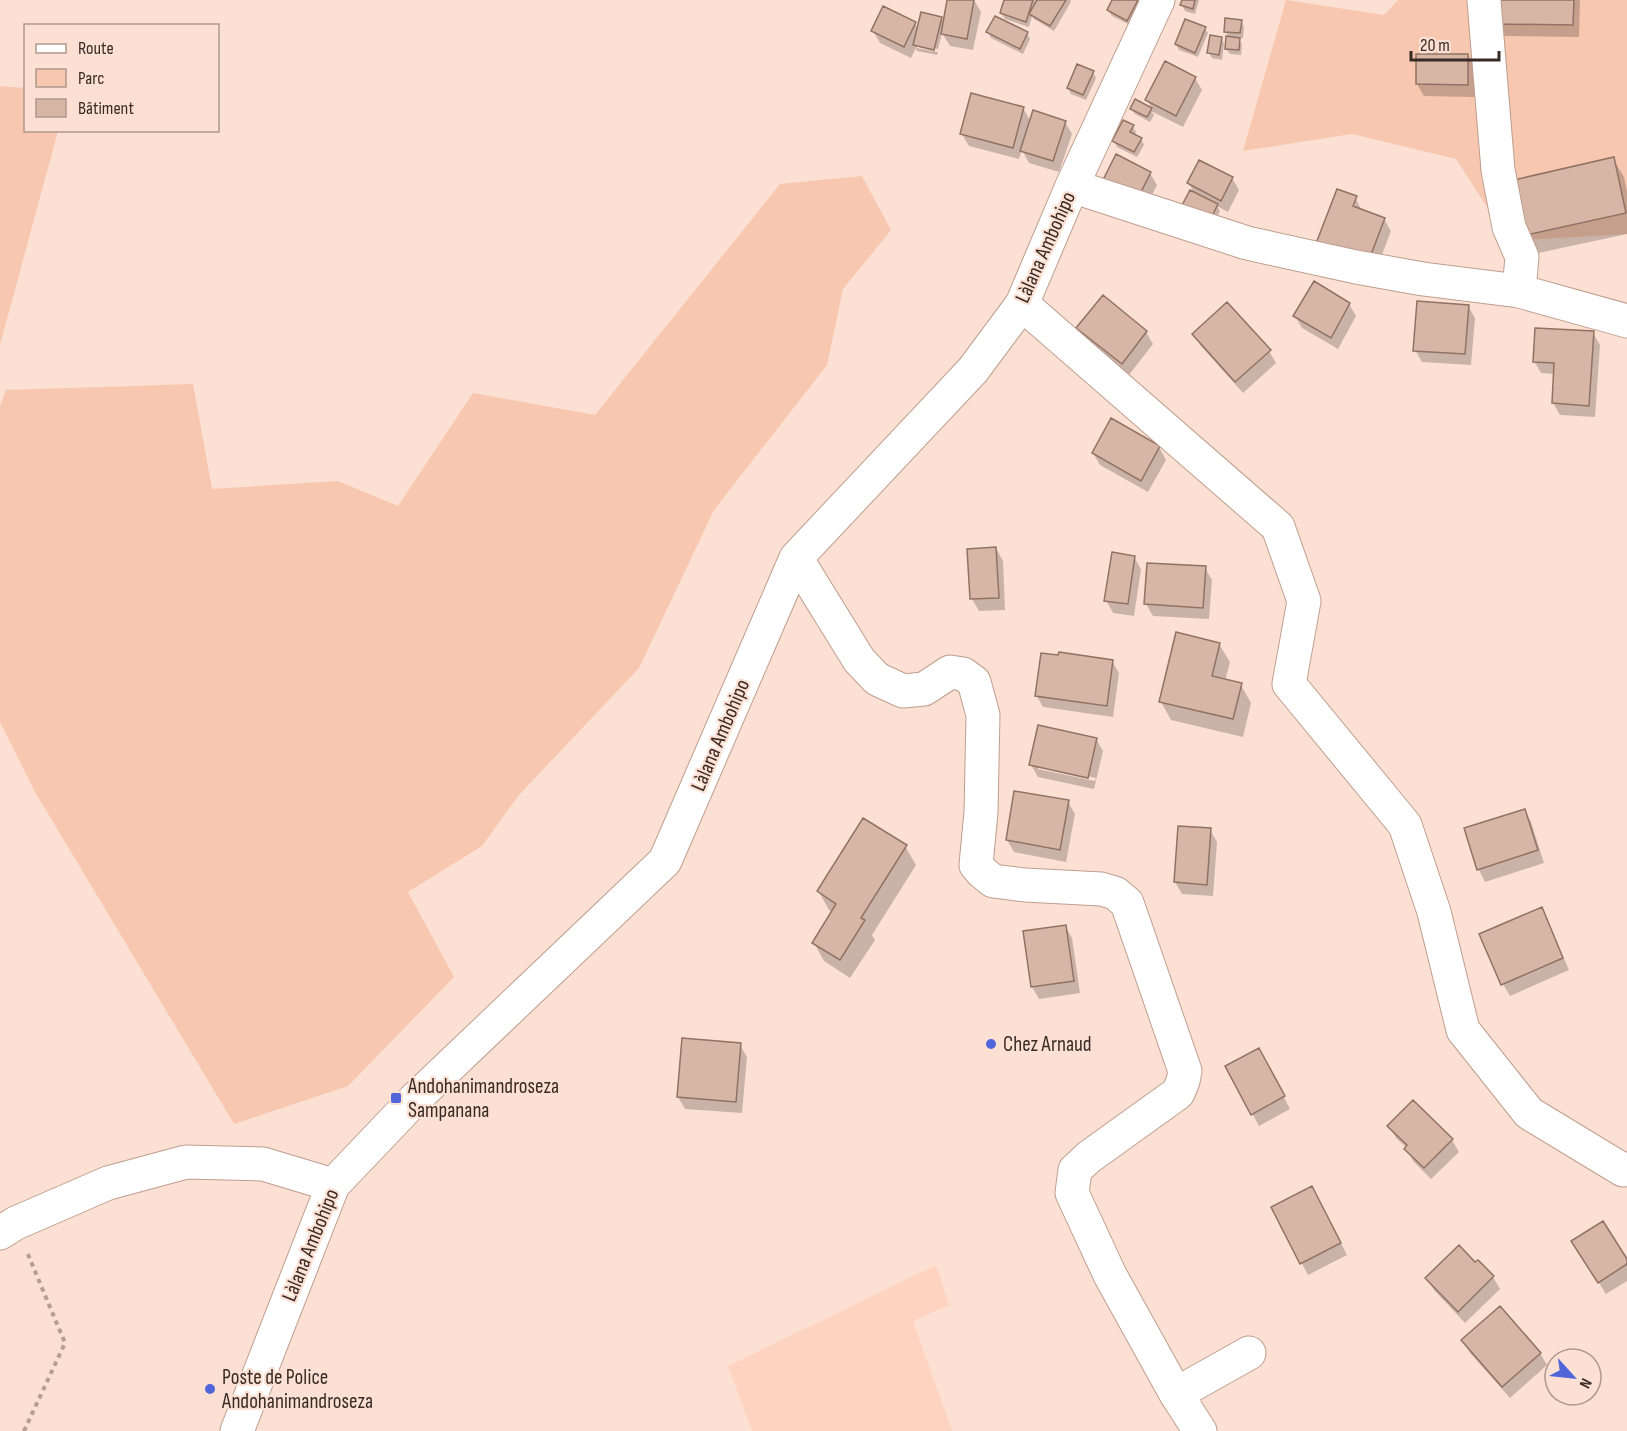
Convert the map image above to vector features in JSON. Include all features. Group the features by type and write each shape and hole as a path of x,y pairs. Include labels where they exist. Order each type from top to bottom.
{"street":[{"name":"Làlana Ambohipo","path":"237,1431 333,1185 414,1100 665,861 796,558 973,370 1022,304 1072,186 1158,0"},
{"path":"1484,1 1498,170 1509,227 1522,256 1519,291"},
{"path":"1072,186 1247,243 1423,279 1519,291 1627,321"},
{"path":"1022,304 1278,527 1304,601 1289,684 1405,825 1434,912 1463,1030 1528,1113 1623,1170 1627,1169"},
{"path":"796,558 859,660 877,679 903,691 924,689 950,672 963,674 974,682 983,715 981,812 976,865 982,872 993,881 1101,889 1115,893 1127,903 1185,1071 1178,1093 1089,1157 1075,1170 1072,1193 1110,1275 1176,1394 1200,1431"},
{"path":"8,1228 108,1183 186,1162 263,1164 333,1185"},
{"path":"1176,1394 1249,1353"}],"path":[{"path":"8,1228 65,1343 24,1431"}],"shaded area":[{"path":"936,1265 949,1305 913,1321 952,1431 752,1431 728,1366"}],"green space":[{"path":"1286,0 1384,15 1398,0 1627,0 1627,234 1509,241 1456,159 1352,134 1243,151"},
{"path":"0,86 24,88 24,132 58,132 0,345"},
{"path":"862,176 891,230 843,289 827,365 714,510 639,668 518,796 482,846 408,892 454,977 348,1086 234,1124 35,792 0,722 0,406 6,390 193,384 212,489 338,481 398,506 473,393 595,415 780,184"}],"building":[{"path":"947,0 974,0 967,39 941,34"},
{"path":"1004,0 1033,0 1026,22 1000,13"},
{"path":"1037,0 1066,0 1050,26 1029,14"},
{"path":"1112,0 1138,0 1127,21 1107,10"},
{"path":"1182,0 1195,0 1193,9 1180,5"},
{"path":"1495,0 1574,0 1573,25 1495,24"},
{"path":"883,6 916,22 904,47 871,31"},
{"path":"921,12 942,17 934,50 913,45"},
{"path":"995,16 1028,32 1020,49 986,32"},
{"path":"1225,18 1242,20 1240,33 1224,32"},
{"path":"1185,19 1206,27 1195,53 1175,44"},
{"path":"1210,35 1222,37 1219,55 1207,53"},
{"path":"1226,36 1240,38 1239,50 1225,49"},
{"path":"1416,54 1468,54 1468,85 1416,84"},
{"path":"1165,61 1196,77 1176,116 1145,100"},
{"path":"1077,64 1094,71 1083,95 1067,88"},
{"path":"971,93 1024,107 1013,148 960,134"},
{"path":"1135,99 1152,108 1147,117 1130,109"},
{"path":"1033,110 1066,121 1053,161 1020,151"},
{"path":"1123,120 1134,125 1130,132 1142,138 1134,152 1112,141"},
{"path":"1116,154 1151,172 1136,202 1101,184"},
{"path":"1614,157 1626,213 1517,237 1505,182"},
{"path":"1199,160 1233,177 1221,201 1187,183"},
{"path":"1337,189 1357,196 1353,206 1385,218 1367,265 1315,246"},
{"path":"1190,190 1218,204 1206,228 1178,213"},
{"path":"1314,281 1350,303 1331,338 1293,316"},
{"path":"1103,295 1147,331 1122,364 1076,328"},
{"path":"1417,301 1469,305 1465,354 1413,351"},
{"path":"1227,302 1271,350 1235,382 1192,334"},
{"path":"1535,328 1594,331 1589,406 1552,403 1554,363 1533,362"},
{"path":"1111,418 1160,446 1141,481 1092,453"},
{"path":"996,547 999,598 970,599 967,549"},
{"path":"1112,552 1135,556 1128,604 1104,601"},
{"path":"1147,563 1206,566 1203,608 1144,604"},
{"path":"1176,632 1220,643 1212,676 1242,683 1233,719 1159,702"},
{"path":"1059,652 1113,660 1107,706 1035,696 1041,653 1058,655"},
{"path":"1038,725 1097,738 1088,778 1029,765"},
{"path":"1014,791 1069,800 1060,850 1006,840"},
{"path":"1525,809 1538,850 1477,870 1464,828"},
{"path":"863,818 907,845 861,918 865,920 840,960 812,943 836,904 817,891"},
{"path":"1178,826 1211,828 1207,885 1174,882"},
{"path":"1542,907 1563,958 1501,985 1479,934"},
{"path":"1066,925 1074,981 1031,987 1023,931"},
{"path":"682,1038 741,1043 736,1102 677,1097"},
{"path":"1259,1048 1285,1096 1251,1115 1225,1066"},
{"path":"1413,1100 1453,1139 1424,1168 1404,1149 1407,1145 1387,1126"},
{"path":"1312,1186 1341,1243 1300,1264 1271,1207"},
{"path":"1603,1221 1627,1259 1627,1264 1598,1283 1571,1241"},
{"path":"1459,1245 1475,1262 1478,1260 1494,1276 1458,1312 1425,1278"},
{"path":"1500,1306 1541,1353 1502,1387 1461,1340"}],"place":[{"name":"Chez Arnaud","path":"991,1044"},
{"name":"Andohanimandroseza Sampanana","path":"396,1098"},
{"name":"Poste de Police Andohanimandroseza","path":"210,1389"}]}
